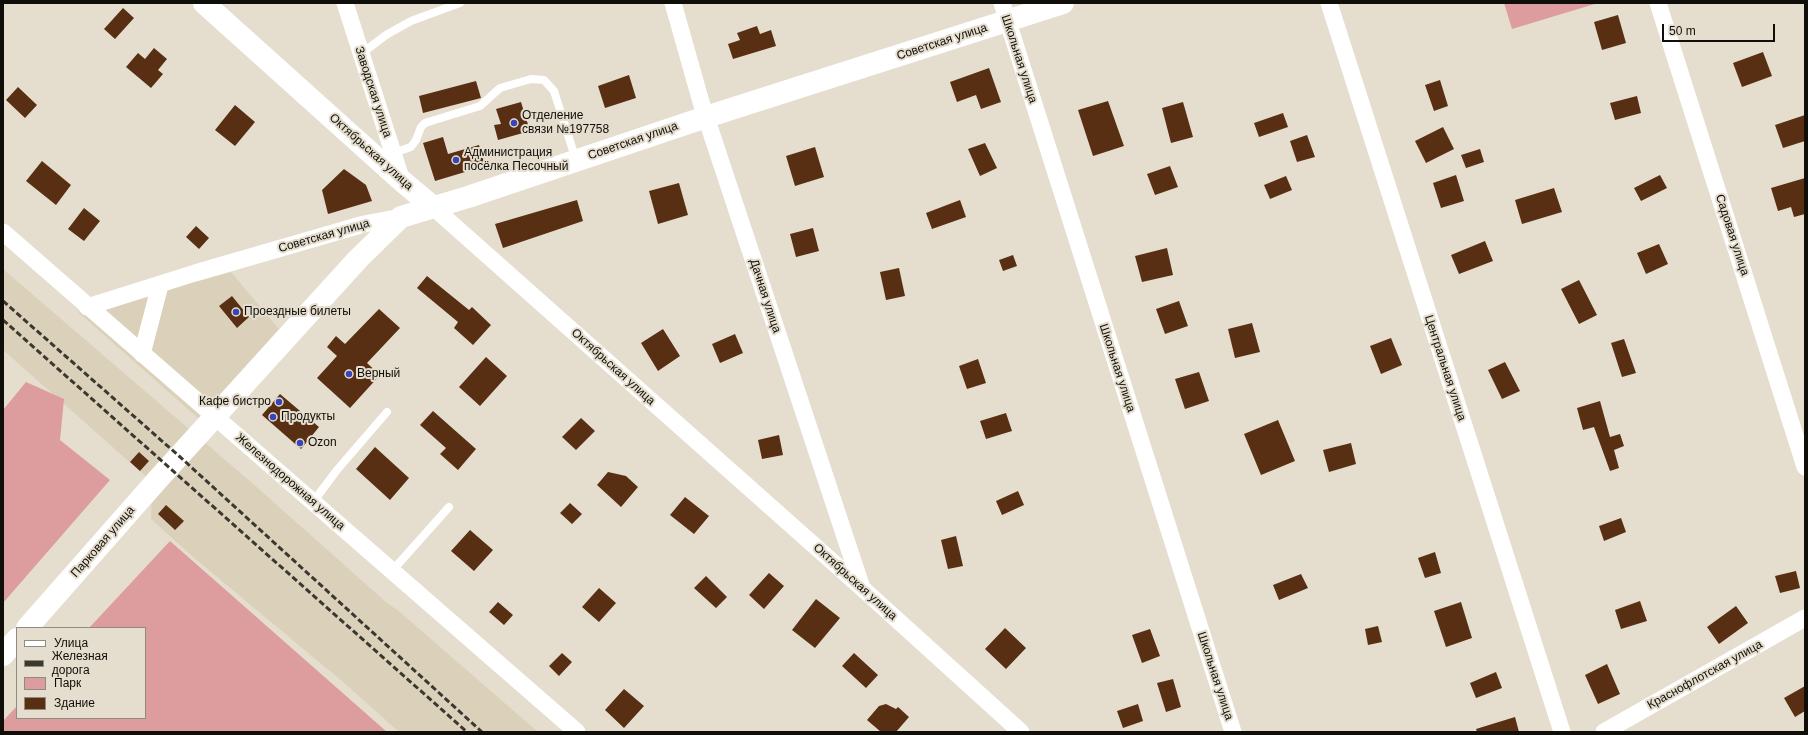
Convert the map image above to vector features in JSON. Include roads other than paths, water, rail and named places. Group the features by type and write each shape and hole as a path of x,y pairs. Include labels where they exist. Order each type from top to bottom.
{"main road":[{"name":"Октябрьская улица","path":"204,3 402,181 433,207"},
{"name":"Советская улица","path":"401,217 706,117 1005,12 1063,3"},
{"name":"Парковая улица","path":"28,627 179,456 358,259 401,217"},
{"path":"3,655 16,640"}],"street":[{"name":"Заводская улица","path":"345,3 402,181"},
{"name":"Дачная улица","path":"674,3 706,117 862,588"},
{"name":"Центральная улица","path":"1329,3 1562,732"},
{"name":"Садовая улица","path":"1658,3 1805,467"},
{"name":"Школьная улица","path":"1005,12 1233,732"},
{"name":"Октябрьская улица","path":"433,207 862,588 1021,732"},
{"name":"Советская улица","path":"87,307 195,273 364,224 401,217"},
{"name":"Железнодорожная улица","path":"3,232 87,307 577,732"},
{"path":"142,354 160,285"},
{"name":"Краснофлотская улица","path":"1604,732 1805,618"}],"lane":[{"path":"361,54 386,35 411,21 460,3"},
{"path":"393,153 411,147 421,127 425,123 480,106 500,88 531,79 544,80 554,91 576,160"},
{"path":"313,502 337,470 387,412"},
{"path":"392,571 449,507"}],"railway":[{"path":"3,301 179,456 482,732"},
{"path":"3,320 467,732"}],"place":[{"name":"Отделение связи №197758","path":"514,123"},
{"name":"Администрация посёлка Песочный","path":"456,160"},
{"name":"Проездные билеты","path":"236,312"},
{"name":"Верный","path":"349,374"},
{"name":"Кафе бистро","path":"279,402"},
{"name":"Продукты","path":"273,417"},
{"name":"Ozon","path":"300,443"}]}
